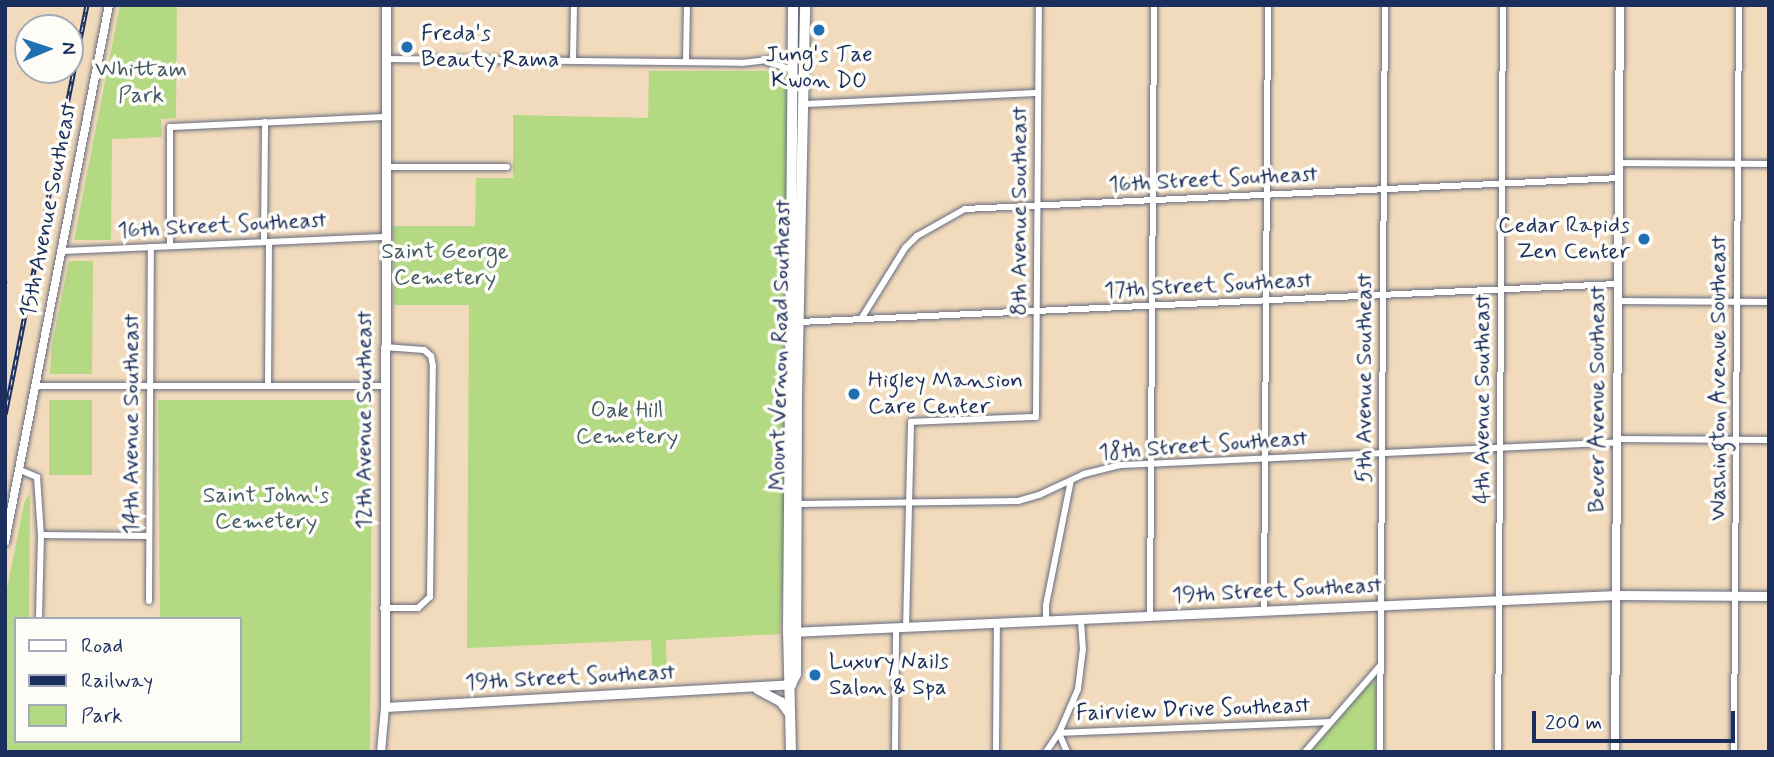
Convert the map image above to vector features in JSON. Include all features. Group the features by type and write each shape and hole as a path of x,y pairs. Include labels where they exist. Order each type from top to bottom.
{"main road":[{"name":"12th Avenue Southeast","path":"384,707 386,5"},
{"name":"Mount Vernon Road Southeast","path":"791,752 791,684 796,674 792,632 793,5"},
{"name":"Mount Vernon Road Southeast","path":"792,632 798,504 804,5"},
{"path":"793,57 797,69 798,107 804,131"},
{"name":"19th Street Southeast","path":"792,632 1616,595 1769,596"},
{"name":"19th Street Southeast","path":"384,707 757,689 761,686 791,684"},
{"path":"757,689 780,701 791,717"}],"street":[{"name":"15th Avenue Southeast","path":"5,542 109,5"},
{"path":"573,61 574,5"},
{"path":"686,61 687,5"},
{"name":"8th Avenue Southeast","path":"908,503 911,422 1036,417 1039,5"},
{"path":"1150,616 1154,5"},
{"path":"1264,611 1268,5"},
{"name":"5th Avenue Southeast","path":"1380,752 1385,5"},
{"name":"4th Avenue Southeast","path":"1498,752 1503,5"},
{"name":"Bever Avenue Southeast","path":"1615,752 1620,5"},
{"name":"Washington Avenue Southeast","path":"1734,752 1739,5"},
{"path":"386,59 765,61 793,57"},
{"path":"765,61 793,70"},
{"path":"804,104 1038,93"},
{"path":"170,246 170,127 386,117"},
{"path":"265,122 268,386"},
{"path":"1619,163 1769,164"},
{"path":"385,167 508,167"},
{"name":"16th Street Southeast","path":"861,320 905,248 917,236 940,221 965,209 1619,178"},
{"name":"16th Street Southeast","path":"60,251 385,237"},
{"name":"14th Avenue Southeast","path":"149,601 150,247"},
{"name":"17th Street Southeast","path":"799,322 1618,284"},
{"path":"1618,301 1769,302"},
{"path":"383,608 418,608 430,597 433,380 431,356 424,349 384,346"},
{"path":"34,386 384,386"},
{"name":"18th Street Southeast","path":"798,504 1018,501 1119,465 1617,440 1769,440"},
{"path":"18,469 37,477 41,536 39,617"},
{"path":"1046,621 1046,605 1071,480"},
{"path":"895,752 908,503"},
{"path":"41,536 149,536"},
{"path":"1046,752 1059,733 1081,676 1082,620"},
{"path":"996,752 997,624"},
{"path":"1305,752 1380,666"},
{"name":"12th Avenue Southeast","path":"381,752 384,707"},
{"name":"Fairview Drive Southeast","path":"1059,733 1329,722"},
{"path":"1059,733 1067,752"}],"green space":[{"name":"Whittam Park","path":"120,5 177,5 176,118 161,119 162,137 112,139 111,240 74,240"},
{"name":"Oak Hill Cemetery","path":"649,71 786,71 789,74 785,543 780,634 666,640 667,682 653,683 651,640 467,648 469,305 394,305 393,226 475,226 476,178 513,178 513,115 648,118"},
{"path":"69,261 93,261 92,374 50,374 52,345"},
{"path":"49,400 92,400 92,475 49,475"},
{"name":"Saint John's Cemetery","path":"158,400 372,400 370,752 5,752 5,598 25,500 30,494 29,617 14,617 14,743 242,743 242,617 160,617"},
{"path":"1371,681 1376,685 1376,752 1310,752"}],"railway":[{"path":"5,414 87,5"}],"place":[{"name":"Jung's Tae Kwon DO","path":"819,30"},
{"name":"Freda's Beauty Rama","path":"407,47"},
{"name":"Cedar Rapids Zen Center","path":"1644,239"},
{"name":"Higley Mansion Care Center","path":"854,394"},
{"name":"Luxury Nails Salon & Spa","path":"815,675"}],"park label":[{"name":"Saint George Cemetery","path":"445,265"}]}
